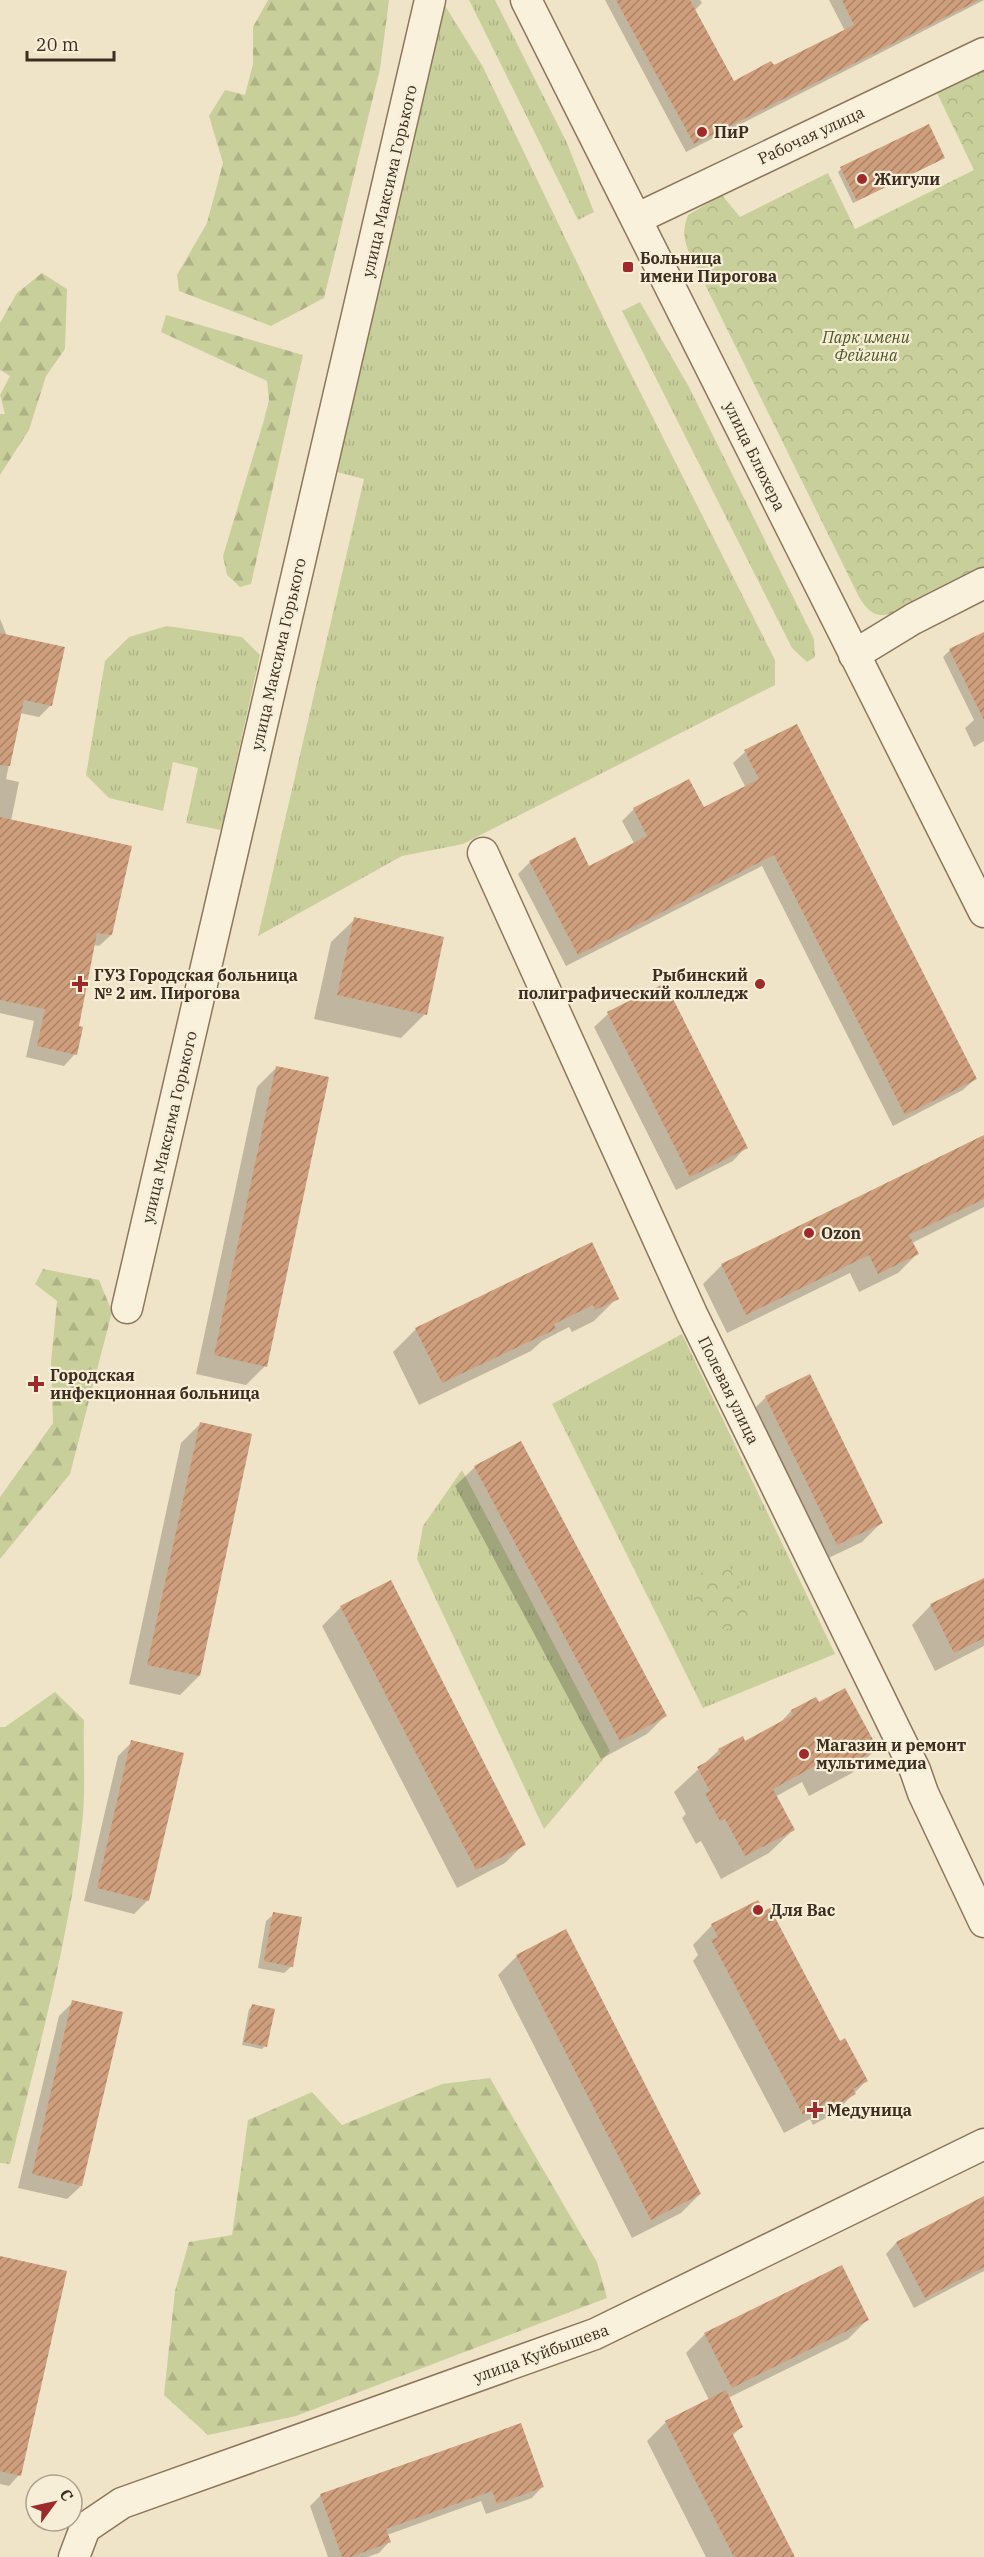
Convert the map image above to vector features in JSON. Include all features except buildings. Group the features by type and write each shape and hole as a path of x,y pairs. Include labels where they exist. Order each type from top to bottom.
{"street":[{"name":"улица Максима Горького","path":"127,1308 430,0"},
{"name":"улица Блюхера","path":"526,0 638,218 984,912"},
{"name":"Рабочая улица","path":"638,218 984,53"},
{"path":"854,655 913,619 984,583"},
{"name":"Полевая улица","path":"483,853 692,1314 910,1761 984,1922"},
{"name":"улица Куйбышева","path":"74,2557 85,2528 122,2503 594,2334 984,2144"}],"green space":[{"path":"268,0 389,0 380,69 324,298 271,326 179,291 177,275 207,223 223,163 209,116 225,90 245,95 253,64 253,27"},
{"path":"469,0 495,0 567,143 594,212 578,220"},
{"path":"444,4 483,67 620,352 775,660 775,685 463,844 402,856 258,936 364,479 337,472 344,432"},
{"name":"Парк имени Фейгина","path":"984,68 984,569 915,604 880,615 870,611 859,597 688,250 684,237 685,224 688,215 722,195 740,217 828,173 855,229 974,170 936,91"},
{"path":"42,273 67,289 65,349 46,376 29,430 0,475 0,414 5,414 0,395 10,376 0,370 0,323 17,293"},
{"path":"640,302 689,387 814,639 815,657 807,662 792,648 622,311"},
{"path":"166,315 303,355 251,584 240,587 227,575 223,556 264,420 269,400 267,381 161,332"},
{"path":"167,626 242,637 260,655 221,830 186,823 198,768 173,762 163,811 109,798 86,775 105,661 129,637"},
{"path":"43,1269 99,1280 112,1312 70,1474 0,1559 0,1497 53,1423 51,1362 57,1301 35,1284"},
{"path":"682,1334 835,1654 703,1708 552,1404"},
{"path":"462,1470 610,1751 544,1829 417,1559 423,1526"},
{"path":"727,1562 755,1617 713,1635 686,1579"},
{"path":"55,1692 84,1720 82,1825 69,1911 42,2038 10,2164 0,2163 0,1727 5,1727"},
{"path":"490,2078 597,2262 607,2298 296,2416 208,2435 164,2395 175,2291 189,2242 232,2235 248,2120 312,2092 342,2125 442,2084"}],"place":[{"name":"ПиР","path":"702,132"},
{"name":"Жигули","path":"862,179"},
{"name":"Больница имени Пирогова","path":"628,267"},
{"name":"ГУЗ Городская больница № 2 им. Пирогова","path":"80,984"},
{"name":"Рыбинский полиграфический колледж","path":"760,984"},
{"name":"Ozon","path":"809,1233"},
{"name":"Городская инфекционная больница","path":"36,1384"},
{"name":"Магазин и ремонт мультимедиа","path":"804,1754"},
{"name":"Для Вас","path":"758,1910"},
{"name":"Медуница","path":"815,2110"}]}
